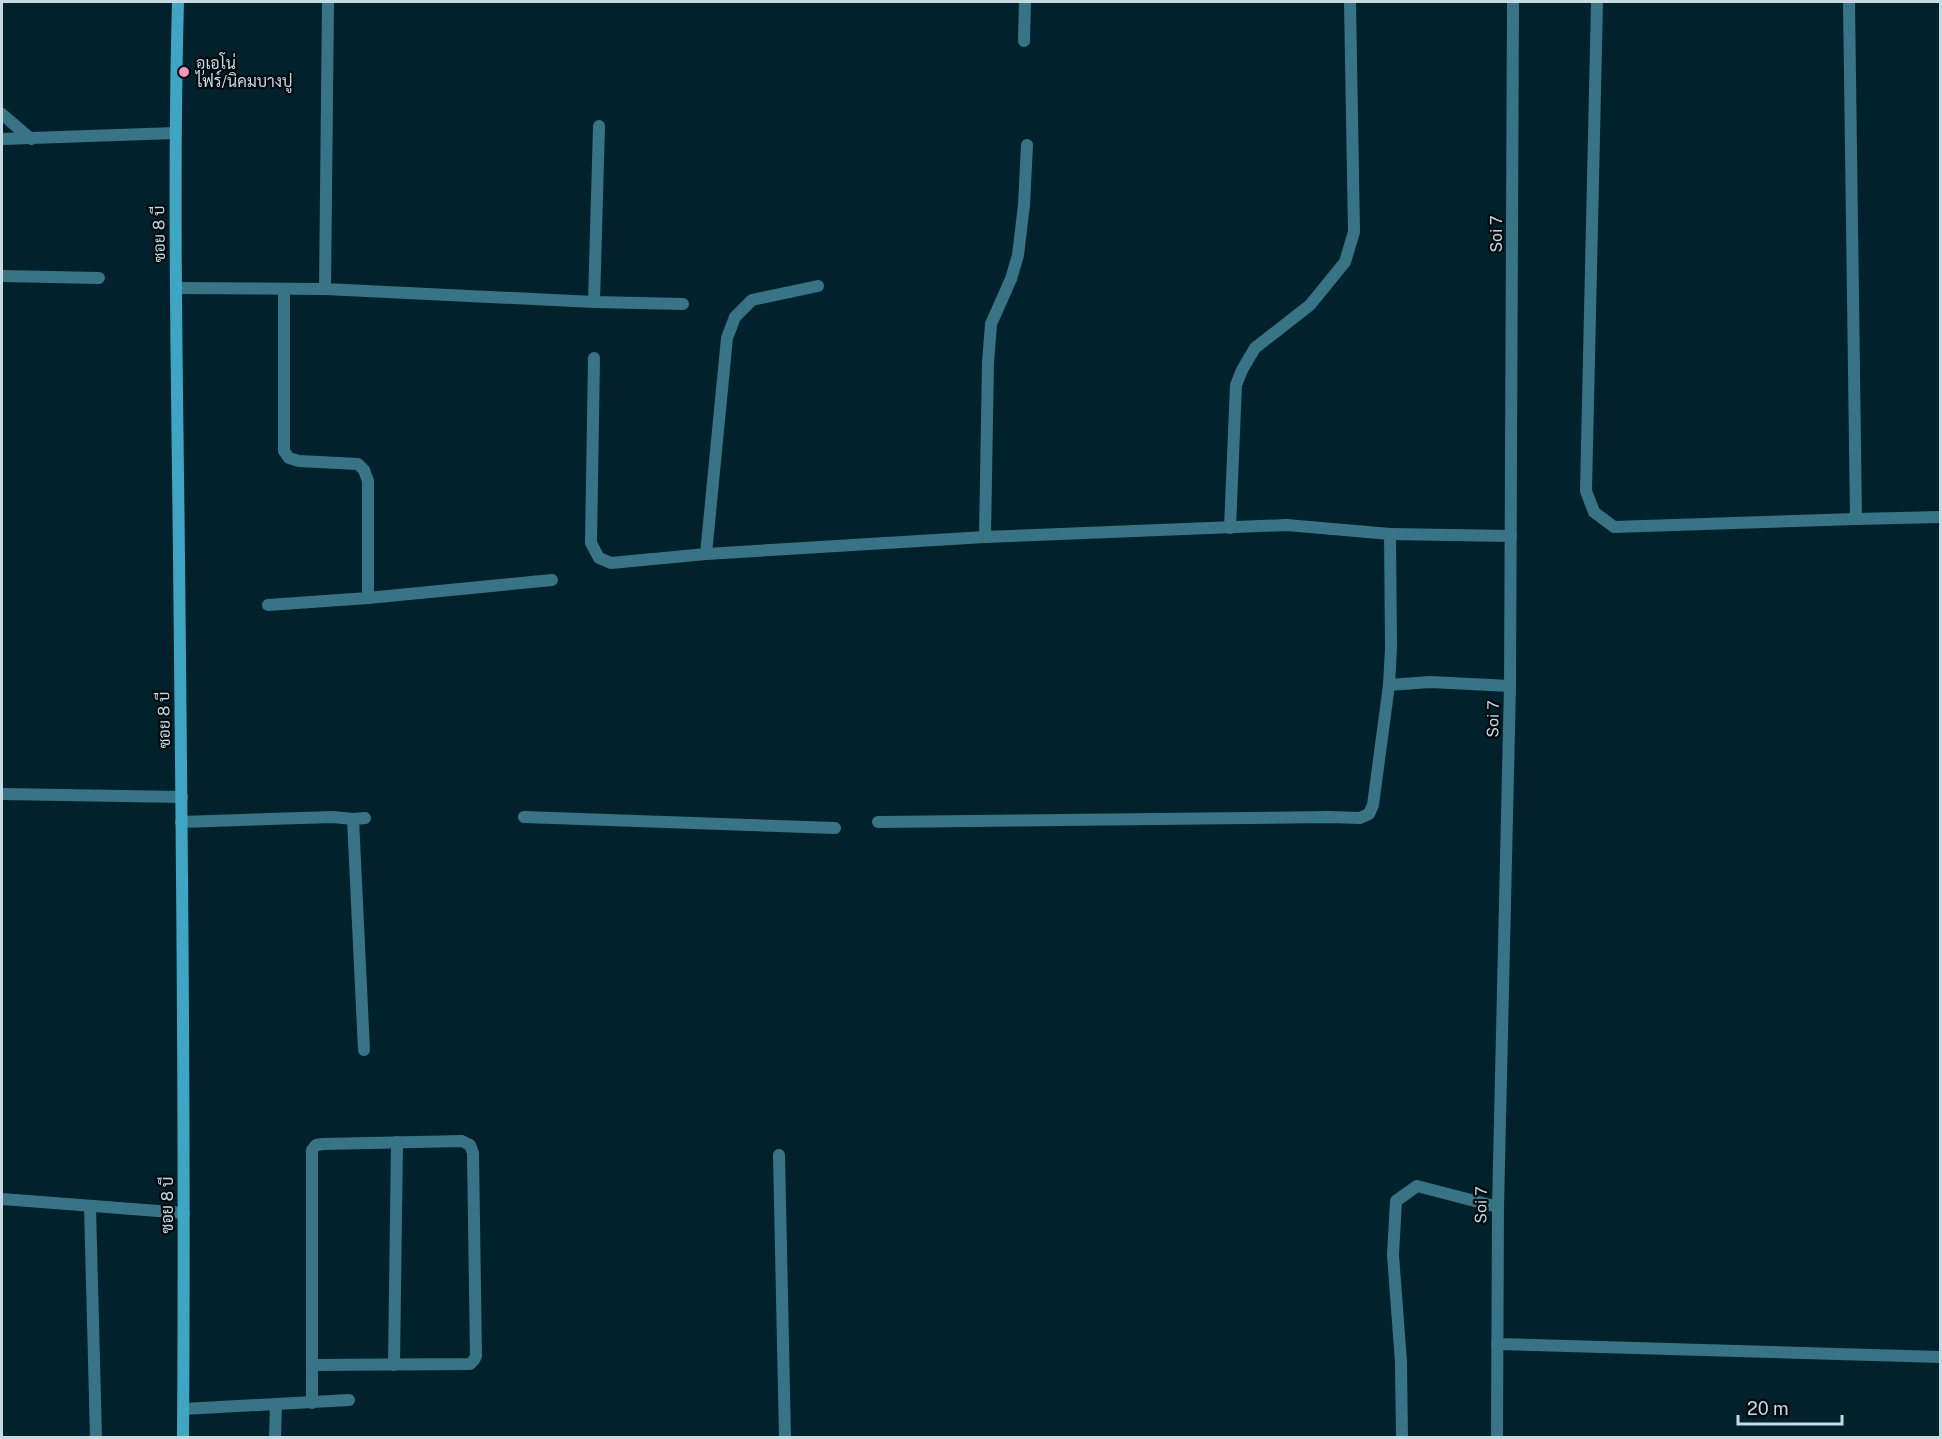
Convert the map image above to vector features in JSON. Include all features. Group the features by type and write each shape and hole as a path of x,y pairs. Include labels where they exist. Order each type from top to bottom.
{"street":[{"name":"ซอย 8 บี","path":"178,2 175,133 182,797 183,1437"},
{"path":"325,289 328,2"},
{"path":"1024,2 1024,42"},
{"path":"1230,528 1236,385 1242,370 1256,348 1310,305 1345,262 1354,232 1350,2"},
{"name":"Soi 7","path":"1497,1437 1498,1207 1510,686 1513,2"},
{"path":"1597,2 1586,491 1594,512 1614,526 1941,517"},
{"path":"1849,2 1856,519"},
{"path":"2,114 31,139"},
{"path":"594,302 599,126"},
{"path":"2,139 175,133"},
{"path":"985,537 988,363 991,324 1011,279 1018,255 1024,205 1027,146"},
{"path":"2,276 99,278"},
{"path":"706,554 727,338 735,317 752,300 818,286"},
{"path":"176,288 325,289 683,304"},
{"path":"284,289 284,451 289,458 299,461 358,464 364,470 368,481 368,598"},
{"path":"594,358 591,543 599,558 611,563 706,554 985,537 1287,525 1390,534 1511,536"},
{"path":"878,822 1360,818 1369,814 1373,805 1389,685 1390,534"},
{"path":"268,605 552,580"},
{"path":"1389,685 1430,682 1510,686"},
{"path":"2,794 182,797"},
{"path":"181,822 333,817 359,819 364,1050"},
{"path":"524,817 835,828"},
{"path":"312,1365 470,1364 474,1360 476,1356 473,1153 470,1145 462,1141 323,1144 316,1145 312,1150 312,1365 312,1403"},
{"path":"393,1365 397,1142"},
{"path":"779,1155 785,1437"},
{"path":"1407,1437 1402,1437 1401,1362 1393,1256 1396,1201 1417,1185 1498,1207"},
{"path":"2,1199 184,1213"},
{"path":"90,1206 96,1437"},
{"path":"1497,1344 1941,1357"},
{"path":"183,1409 349,1400"},
{"path":"275,1437 276,1404"}],"place":[{"name":"อูเอโน่ ไฟร์/นิคมบางปู","path":"184,72"}]}
